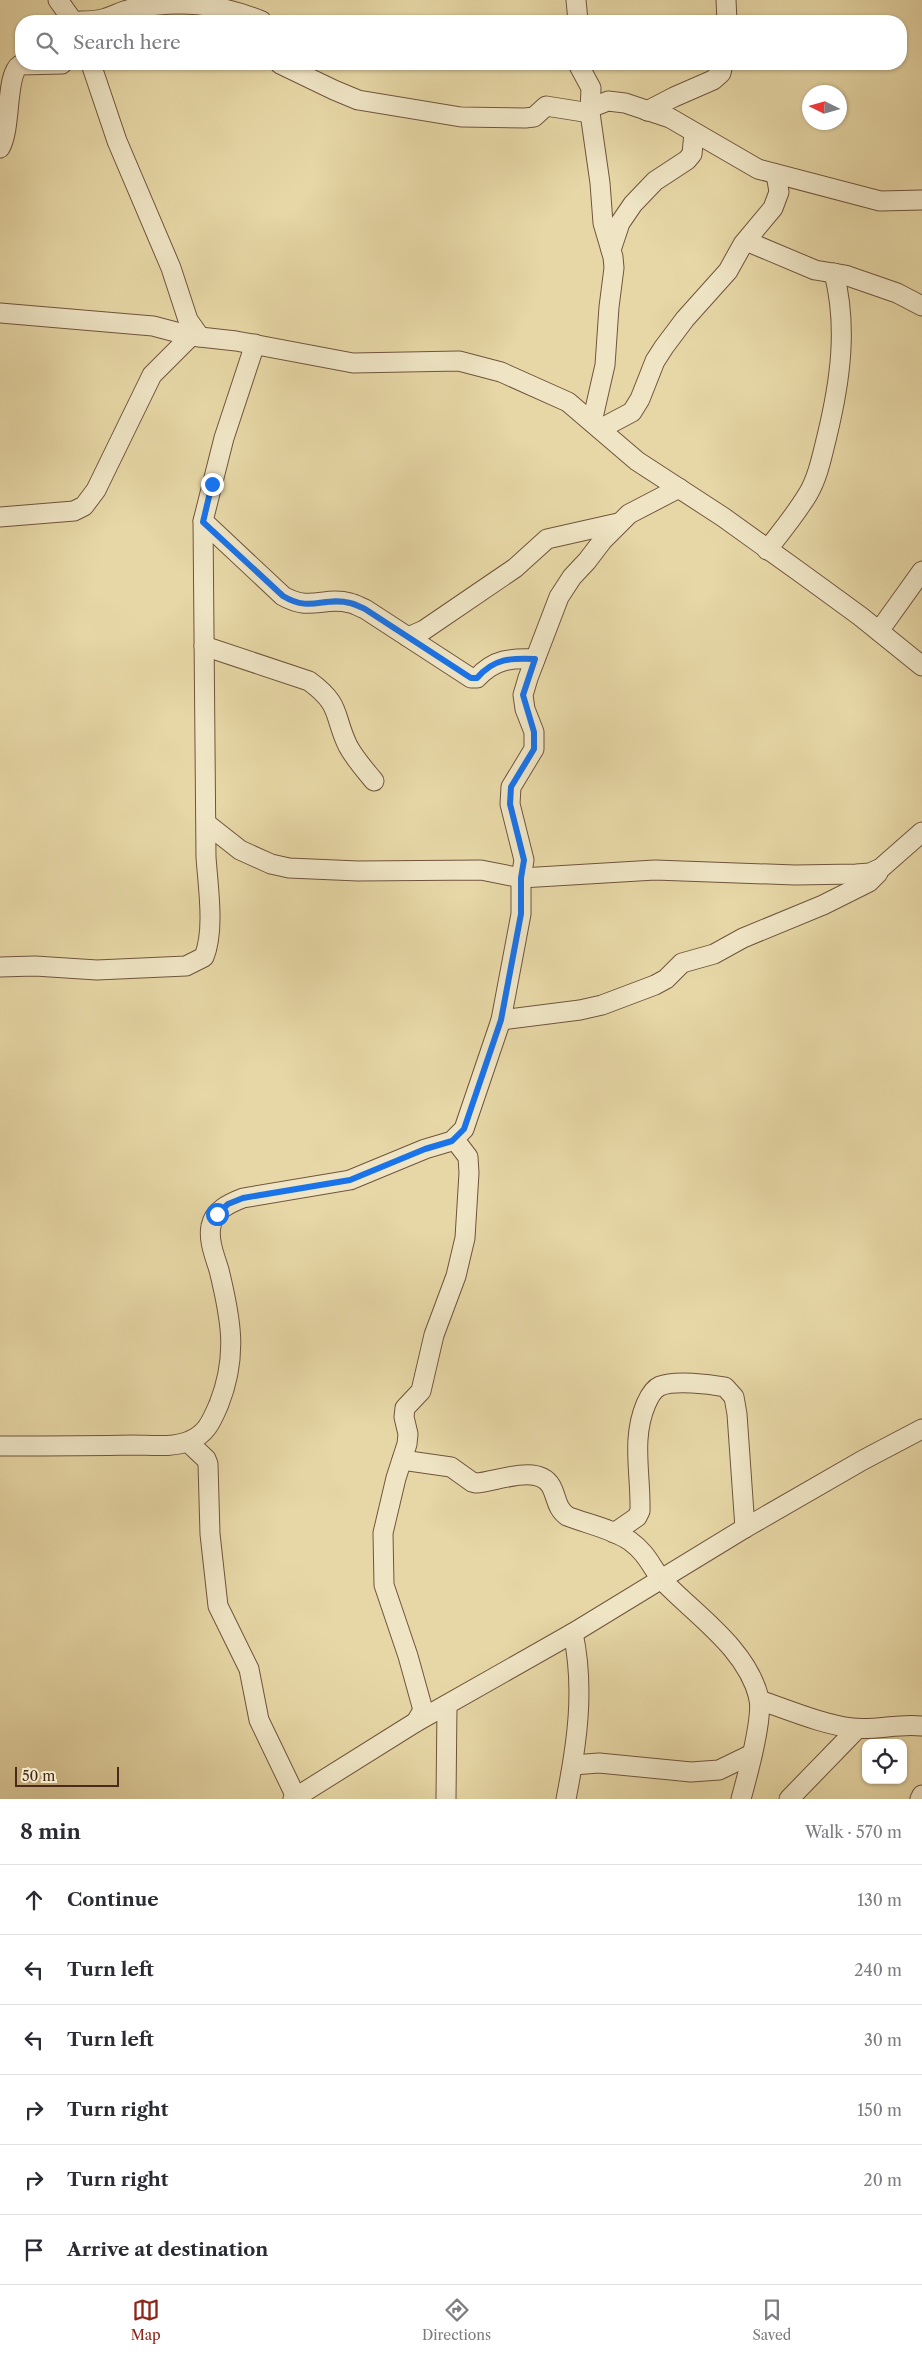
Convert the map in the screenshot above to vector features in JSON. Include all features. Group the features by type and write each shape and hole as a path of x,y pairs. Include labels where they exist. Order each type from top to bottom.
{"street":[{"path":"58,0 69,15"},
{"path":"576,0 577,15"},
{"path":"726,0 727,15"},
{"path":"113,15 145,7 190,3 213,5 244,15"},
{"path":"0,148 8,128 11,79 15,70"},
{"path":"93,70 117,141 171,268 188,320 196,337"},
{"path":"293,70 347,96 428,113 460,117 525,118 534,117 543,106 590,111 615,101 670,118 758,169 880,201 922,200"},
{"path":"582,70 590,84 590,111 600,183 603,223 611,250 614,274 609,307 605,365 596,426"},
{"path":"647,111 713,80 722,70"},
{"path":"611,250 620,223 633,204 655,181 687,160 692,154 694,133"},
{"path":"596,426 632,412 640,399 655,361 664,347 728,271 746,241 776,201 779,192 776,174"},
{"path":"746,241 815,270 860,279 897,292 922,306"},
{"path":"767,550 808,493 820,465 828,432 839,386 842,344 840,297 834,273"},
{"path":"0,313 57,320 133,323 196,337 255,344 353,363 433,360 459,361 483,365 548,391 568,402 636,460 767,550 878,631 922,666"},
{"path":"0,517 65,512 84,506 96,490 152,375 196,337"},
{"path":"0,967 36,966 114,969 186,966 204,957 209,946 203,522 224,438 255,344"},
{"path":"0,1446 161,1445 188,1442 200,1435 210,1425 224,1391 232,1349 232,1330 226,1299 210,1237 210,1225 217,1214 228,1204 243,1198 350,1180 407,1156 455,1140 467,1124 501,1020 521,914 521,878 524,860 510,804 511,787 534,749 534,732 523,695 535,659 562,592 572,577 618,523 629,514 679,488"},
{"path":"203,522 283,596 293,602 310,605 349,602 365,609 471,678 477,678 486,668 498,661 535,659"},
{"path":"408,637 424,630 515,568 547,539 618,523"},
{"path":"878,631 922,570"},
{"path":"204,646 309,682 324,692 334,706 347,744 354,757 374,781"},
{"path":"207,824 240,850 271,864 289,868 368,871 474,869 499,872 521,878 655,870 796,875 856,874 870,873 881,868"},
{"path":"501,1020 580,1010 655,985 666,979 677,966 714,954 743,938 796,918 869,882 881,868 922,832"},
{"path":"416,1722 423,1710 408,1656 384,1584 383,1532 408,1434 404,1424 405,1408 421,1390 434,1335 456,1276 465,1238 469,1173 468,1157 455,1140"},
{"path":"614,1533 637,1517 640,1511 637,1435 640,1417 655,1389 660,1386 676,1383 725,1387 734,1397 737,1414 745,1528"},
{"path":"188,1442 208,1464 210,1534 218,1606 249,1669 259,1720 294,1798 416,1722 573,1633 745,1528 863,1460 922,1429"},
{"path":"402,1460 451,1467 476,1483 523,1475 546,1479 550,1484 560,1511 573,1519 614,1533 630,1541 648,1557 662,1580 740,1658 752,1678 759,1700 752,1754 740,1799"},
{"path":"566,1799 579,1719 580,1674 573,1633"},
{"path":"759,1700 829,1724 857,1729 874,1729 895,1725 922,1726"},
{"path":"446,1799 447,1705"},
{"path":"790,1799 857,1729"},
{"path":"573,1765 600,1763 691,1772 718,1770 752,1754"},
{"path":"920,1799 922,1794"}],"route":[{"path":"212,484 203,522 283,596 293,602 310,605 349,602 384,620 460,672 475,679 486,668 498,661 513,658 535,659 523,695 525,709 534,732 534,749 511,787 510,804 524,860 521,878 521,914 501,1020 492,1042 467,1124 455,1140 425,1149 350,1180 243,1198 228,1204 217,1214"}]}
